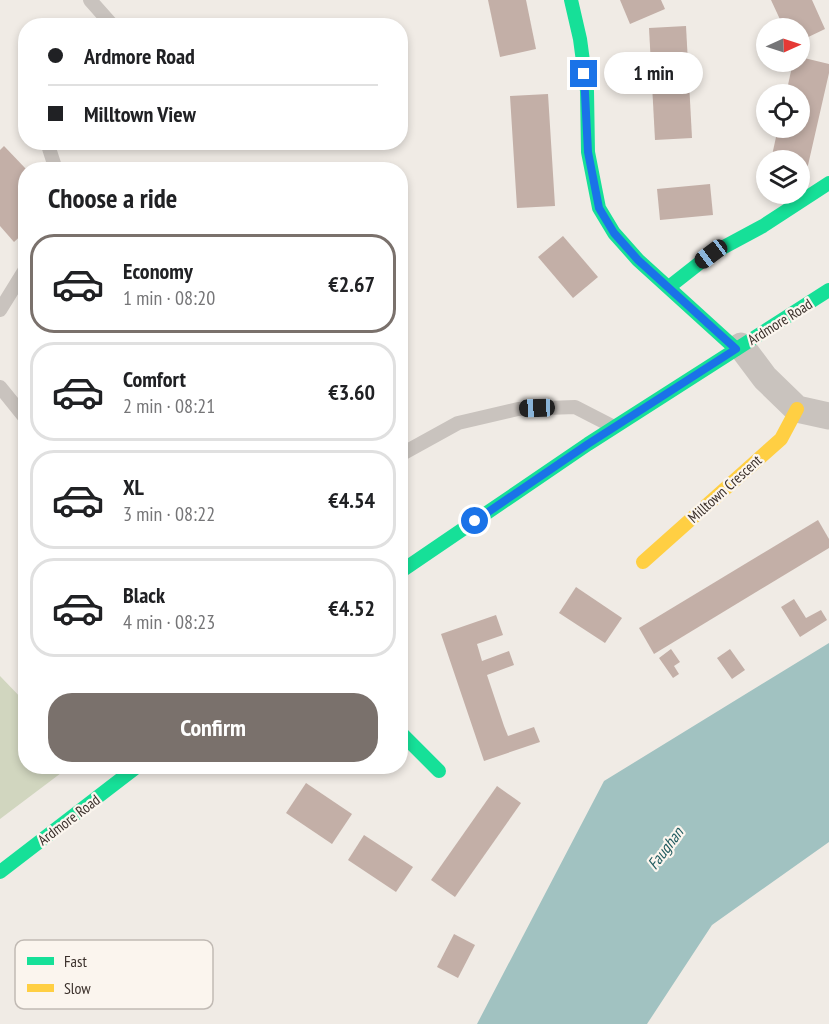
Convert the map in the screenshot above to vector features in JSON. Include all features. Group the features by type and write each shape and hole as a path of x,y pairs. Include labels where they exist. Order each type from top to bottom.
{"street":[{"path":"571,0 580,39 586,91 588,152 599,208 614,233 738,348 765,378 798,408 829,416"},
{"path":"669,286 711,254 763,226 829,183"},
{"name":"Ardmore Road","path":"408,567 614,427 829,290"},
{"name":"Milltown Crescent","path":"643,562 781,439 798,408"},
{"path":"408,740 439,771"},
{"name":"Ardmore Road","path":"0,873 128,774"}],"lane":[{"path":"90,0 106,18"},
{"path":"0,310 18,281"},
{"path":"0,387 18,409"},
{"path":"408,450 458,423 518,409 575,407 614,427"}],"green space":[{"path":"0,676 18,695 18,774 60,774 0,819"}],"water":[{"name":"Faughan","path":"829,643 829,842 712,925 647,1024 477,1024 604,781"}],"building":[{"path":"488,0 526,0 536,49 500,57"},
{"path":"620,0 661,0 665,9 630,24"},
{"path":"771,0 812,0 825,29 810,36 810,18 779,18"},
{"path":"686,26 692,138 655,140 649,28"},
{"path":"810,59 829,64 829,73 810,156 810,150 773,150 776,138 810,138 810,84 788,84 791,72 810,72"},
{"path":"548,94 555,206 517,208 510,96"},
{"path":"4,146 19,162 18,238 14,242 0,226 0,150"},
{"path":"710,184 713,215 660,220 657,189"},
{"path":"563,236 598,277 573,298 538,257"},
{"path":"818,520 829,539 829,548 654,654 639,628"},
{"path":"576,587 622,618 605,643 559,613"},
{"path":"794,599 806,618 821,610 827,620 800,637 781,607"},
{"path":"496,615 503,635 477,644 482,661 509,651 514,665 487,675 504,726 508,736 534,727 540,742 484,761 441,634"},
{"path":"671,649 680,662 674,666 679,674 673,678 659,658"},
{"path":"730,649 745,670 732,679 717,658"},
{"path":"306,783 352,814 332,844 286,813"},
{"path":"497,786 521,803 455,897 431,880"},
{"path":"364,835 413,867 396,892 348,860"},
{"path":"454,934 475,945 458,978 437,967"}],"traffic: fast":[{"path":"571,0 580,39 587,91 588,152 599,208 614,233 638,260 736,349"},
{"path":"669,287 711,254 763,226 829,183"},
{"path":"408,567 588,444 829,290"},
{"path":"408,740 439,771"},
{"path":"0,872 128,774"}],"traffic: slow":[{"path":"643,562 781,439 797,409"}],"route":[{"path":"475,521 588,444 736,349 638,260 614,233 599,208 588,152 584,74"}]}
